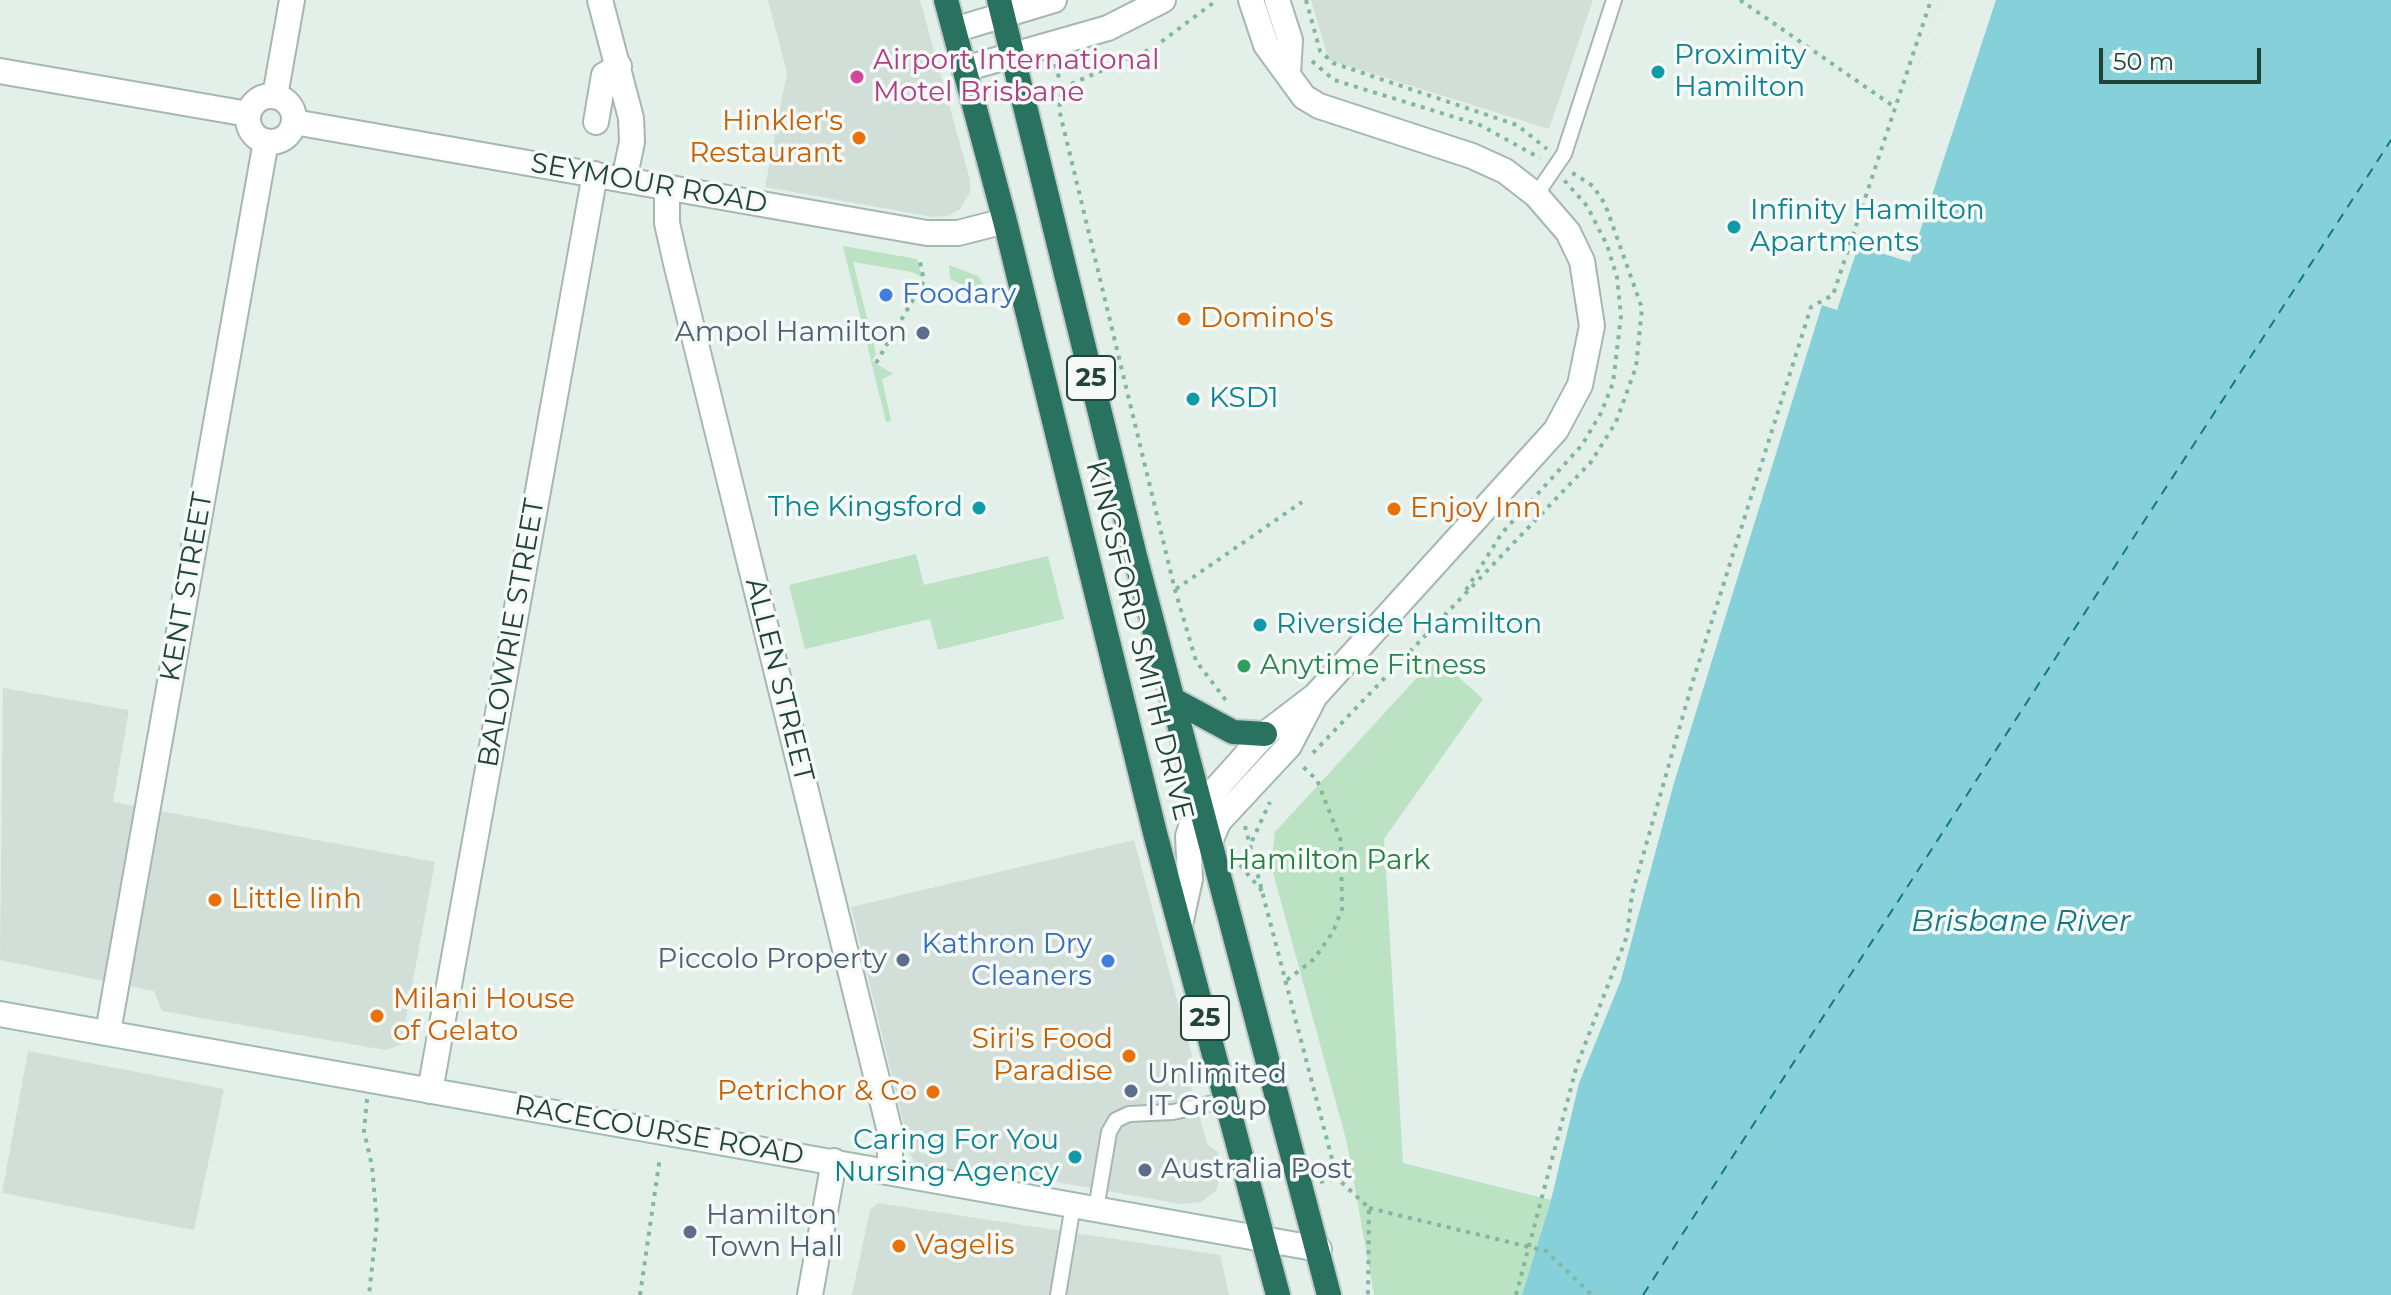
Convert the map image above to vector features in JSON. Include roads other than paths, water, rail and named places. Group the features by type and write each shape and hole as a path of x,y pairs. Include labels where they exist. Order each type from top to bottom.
{"highway":[{"name":"KINGSFORD SMITH DRIVE","path":"946,0 1005,221 1180,925 1278,1295"},
{"name":"KINGSFORD SMITH DRIVE","path":"1001,7 1172,699 1329,1295"},
{"path":"1172,699 1233,732 1265,734"}],"street":[{"path":"275,96 292,0"},
{"path":"600,0 619,66 632,130 624,180"},
{"path":"954,30 1001,7 1054,0"},
{"path":"964,69 1108,28 1163,0"},
{"path":"1180,925 1190,879 1188,836 1200,806 1265,734 1316,695 1556,430 1573,401 1588,355 1590,298 1582,261 1568,232 1536,195 1505,171 1472,156 1319,106 1304,97 1266,45 1251,0"},
{"path":"1277,0 1290,40 1288,74"},
{"path":"596,122 604,75 619,66"},
{"path":"0,71 248,114"},
{"path":"275,96 287,102 294,122 287,135 266,141 253,134 248,114 261,97 275,96"},
{"name":"SEYMOUR ROAD","path":"294,122 927,233 958,233 1005,221"},
{"name":"KENT STREET","path":"108,1032 266,141"},
{"name":"BALOWRIE STREET","path":"430,1091 595,174"},
{"name":"ALLEN STREET","path":"667,188 667,223 676,263 890,1132 890,1171"},
{"path":"1210,841 1219,821 1289,746 1316,695"},
{"name":"RACECOURSE ROAD","path":"1,1020 108,1032 1319,1249"},
{"path":"810,1295 834,1161"}],"lane":[{"path":"1536,195 1558,167 1614,0"},
{"path":"1058,1295 1109,1132 1118,1118 1227,1100"}],"water":[{"name":"Brisbane River","path":"1940,0 2391,0 2391,1295 1522,1295 1551,1200 1579,1083 1621,980 1674,783 1822,305 1837,310"}],"place":[{"name":"Proximity Hamilton","path":"1658,72"},
{"name":"Airport International Motel Brisbane","path":"857,77"},
{"name":"Hinkler's Restaurant","path":"859,138"},
{"name":"Infinity Hamilton Apartments","path":"1734,227"},
{"name":"Foodary","path":"886,295"},
{"name":"Domino's","path":"1184,319"},
{"name":"Ampol Hamilton","path":"923,333"},
{"name":"KSD1","path":"1193,399"},
{"name":"The Kingsford","path":"979,508"},
{"name":"Enjoy Inn","path":"1394,509"},
{"name":"Riverside Hamilton","path":"1260,625"},
{"name":"Anytime Fitness","path":"1244,666"},
{"name":"Little linh","path":"215,900"},
{"name":"Piccolo Property","path":"903,960"},
{"name":"Kathron Dry Cleaners","path":"1108,961"},
{"name":"Milani House of Gelato","path":"377,1016"},
{"name":"Siri's Food Paradise","path":"1129,1056"},
{"name":"Unlimited IT Group","path":"1131,1091"},
{"name":"Petrichor & Co","path":"933,1092"},
{"name":"Caring For You Nursing Agency","path":"1075,1157"},
{"name":"Australia Post","path":"1145,1170"},
{"name":"Hamilton Town Hall","path":"690,1232"},
{"name":"Vagelis","path":"899,1246"}],"park label":[{"name":"Hamilton Park","path":"1329,861"}]}
